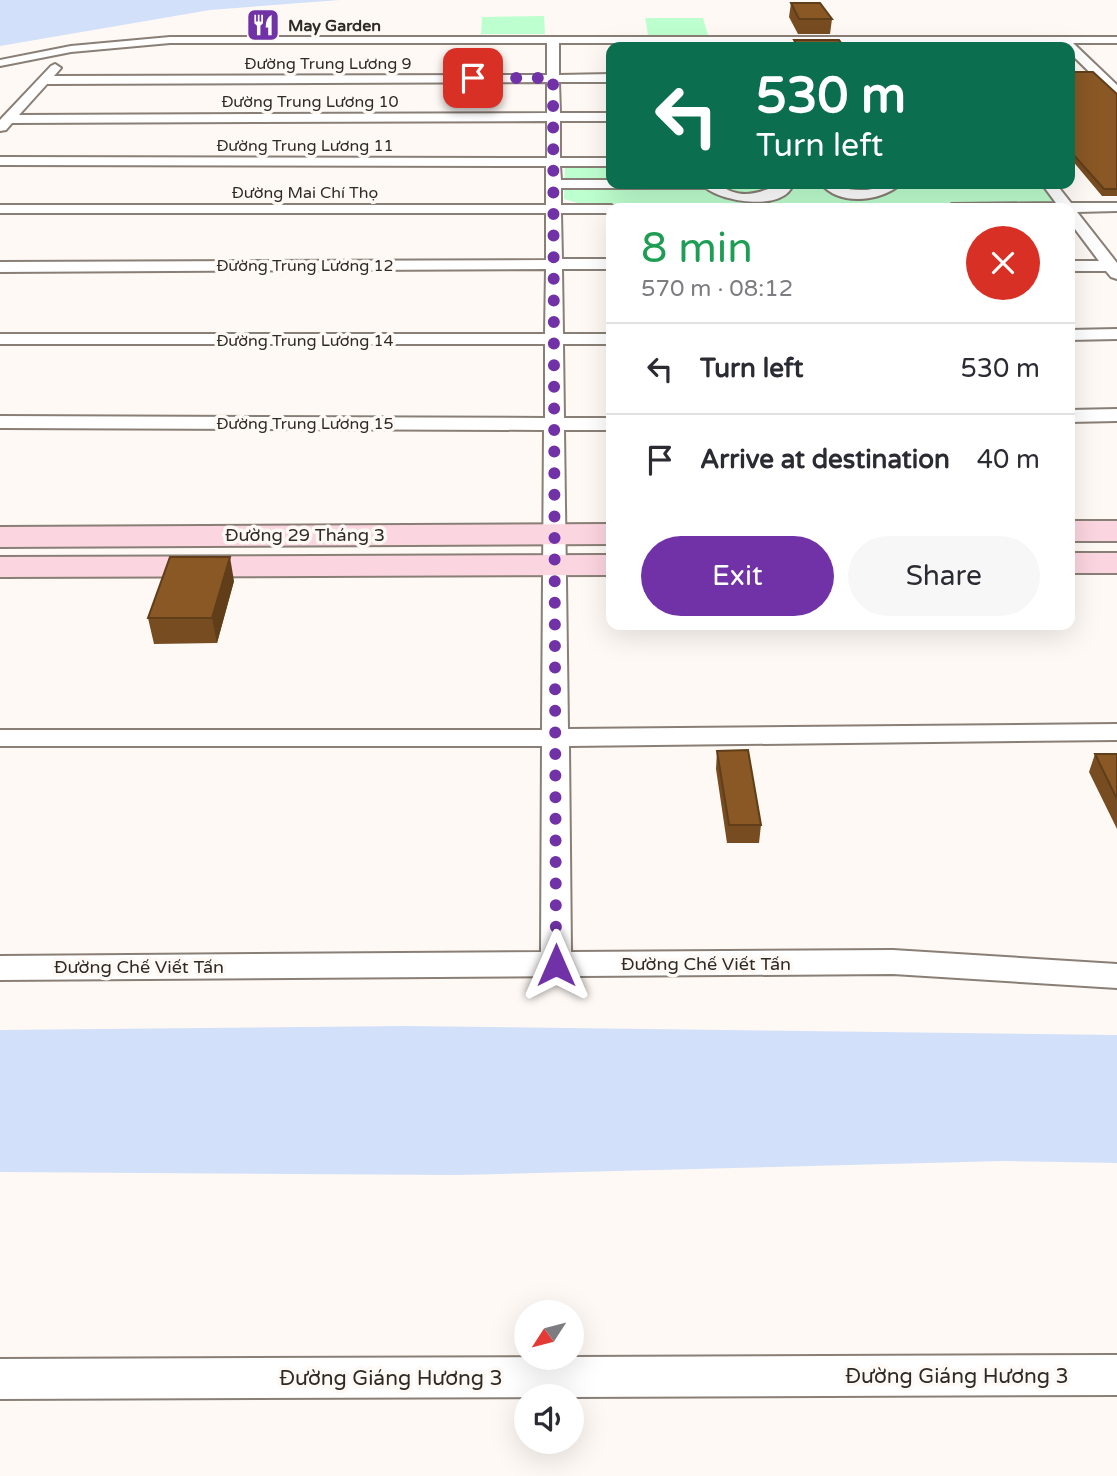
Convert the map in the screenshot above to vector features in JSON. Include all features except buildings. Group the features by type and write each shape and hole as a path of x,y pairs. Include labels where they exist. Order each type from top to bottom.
{"street":[{"path":"0,63 71,49 170,40 813,42"},
{"path":"553,40 556,965"},
{"path":"983,42 1117,40"},
{"path":"5,124 71,49"},
{"path":"1075,52 1117,92"},
{"name":"Đường Trung Lương 9","path":"45,80 606,78"},
{"name":"Đường Trung Lương 10","path":"5,124 606,117"},
{"name":"Đường Trung Lương 11","path":"0,161 554,173 606,163"},
{"path":"554,173 606,177"},
{"path":"717,189 725,194 757,197 776,194 783,189"},
{"path":"835,189 858,194 881,192 886,189"},
{"path":"1053,189 1063,203"},
{"path":"1075,209 1117,206"},
{"name":"Đường Mai Chí Thọ","path":"0,209 606,209"},
{"path":"1075,218 1114,270"},
{"name":"Đường Trung Lương 12","path":"0,267 606,264"},
{"path":"1075,267 1114,270"},
{"path":"1075,335 1117,334"},
{"name":"Đường Trung Lương 14","path":"0,339 606,339"},
{"path":"1075,416 1117,415"},
{"name":"Đường Trung Lương 15","path":"0,422 606,424"},
{"path":"1075,531 1117,531"},
{"name":"Đường 29 Tháng 3","path":"0,567 554,550 606,535"},
{"name":"Đường 29 Tháng 3","path":"0,537 554,550 606,564"},
{"path":"1075,563 1117,563"},
{"path":"0,738 555,738 1117,732"},
{"name":"Đường Chế Viết Tấn","path":"0,968 893,962 1117,976"},
{"name":"Đường Giáng Hương 3","path":"0,1379 1117,1375"}],"green space":[{"path":"544,16 545,34 481,34 482,17"},
{"path":"645,18 703,18 708,35 648,35"},
{"path":"606,164 606,189 1046,189 1054,201 585,205 564,199 565,168 570,165"}],"water":[{"path":"0,0 340,0 210,10 0,46"},
{"path":"406,1026 1117,1035 1117,1163 1004,1161 458,1175 0,1172 0,1030"}],"place":[{"name":"May Garden","path":"263,25"}],"route":[{"path":"473,78 553,78 556,965"}]}
